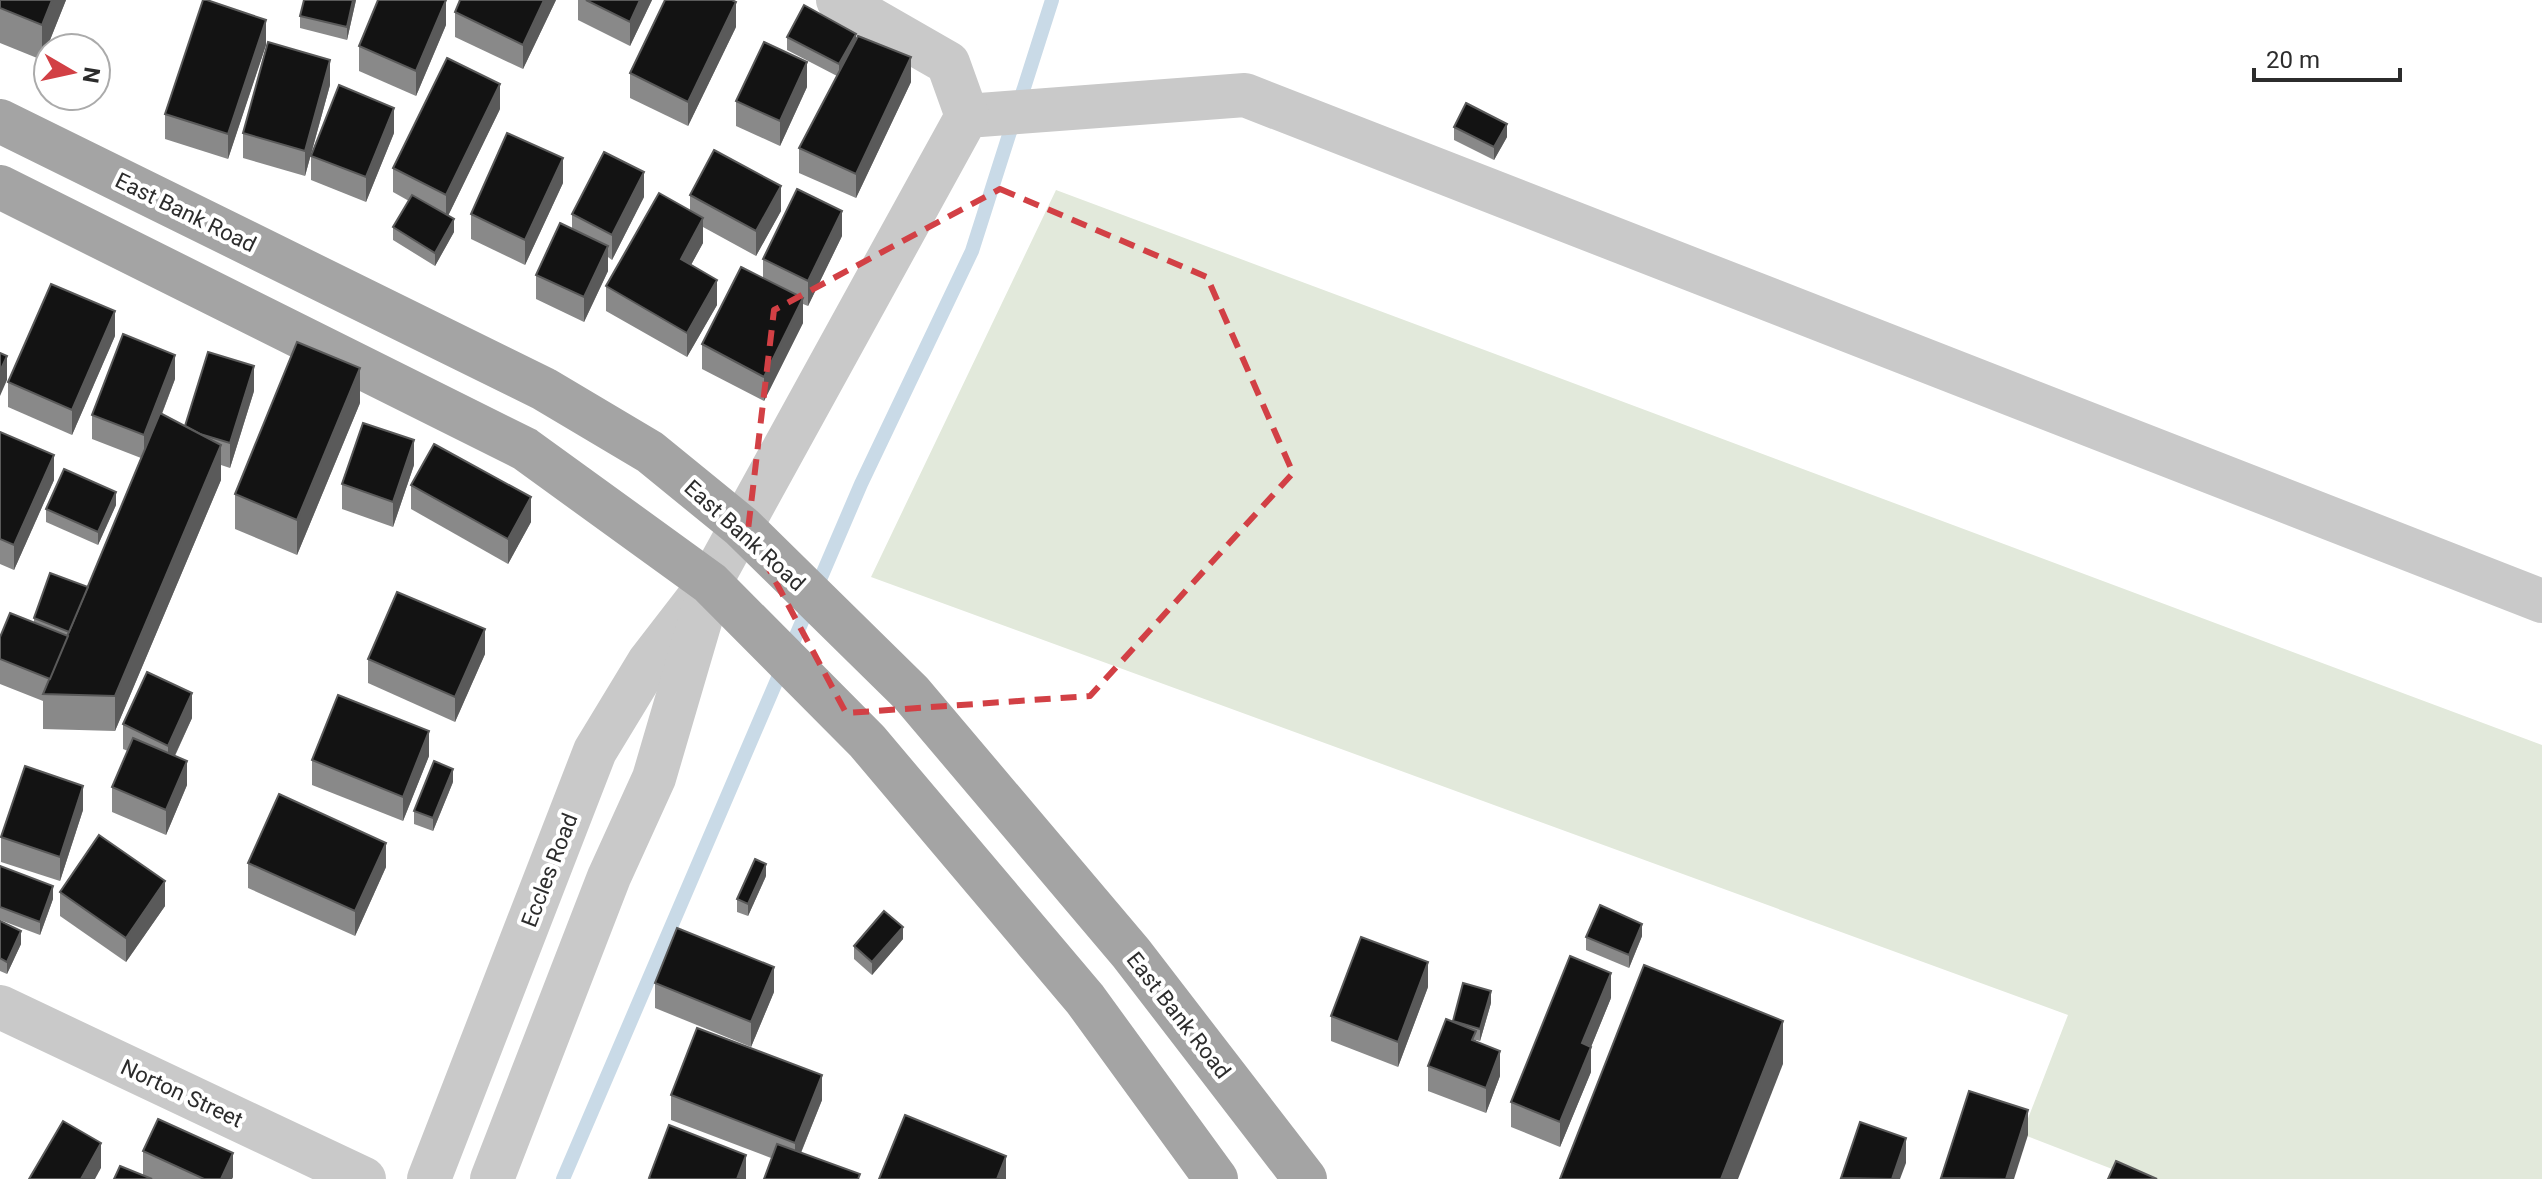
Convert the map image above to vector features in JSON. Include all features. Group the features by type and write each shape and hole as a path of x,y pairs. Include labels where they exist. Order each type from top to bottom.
{"main road":[{"name":"East Bank Road","path":"0,121 544,389 650,452 742,527 911,693 1131,953 1305,1179"},
{"path":"0,187 525,449 710,583 867,741 1085,999 1216,1179"}],"street":[{"path":"838,0 948,63 967,116 1073,105 1245,95 2542,601"},
{"name":"Eccles Road","path":"429,1179 595,751 649,662 710,583 967,116"},
{"name":"Eccles Road","path":"492,1179 609,877 654,778 687,676 710,583"},
{"name":"Norton Street","path":"0,1007 364,1179"}],"highlighted area":[{"path":"1000,189 1207,277 1293,473 1090,696 846,713 748,530 774,310"}],"shaded area":[{"path":"1056,190 2542,745 2542,1179 2138,1179 2022,1134 2068,1015 871,577"}],"building":[{"path":"0,0 52,0 42,25 0,8"},
{"path":"203,0 266,20 228,134 165,114"},
{"path":"304,0 353,0 347,27 300,16"},
{"path":"378,0 446,0 416,71 359,46"},
{"path":"460,0 544,0 523,45 455,12"},
{"path":"586,0 640,0 630,22"},
{"path":"665,0 736,2 688,102 630,73"},
{"path":"804,5 856,34 839,64 787,37"},
{"path":"858,36 911,57 856,174 799,148"},
{"path":"268,42 330,60 305,151 243,133"},
{"path":"764,42 807,62 780,121 736,101"},
{"path":"447,58 500,84 446,195 393,168"},
{"path":"339,85 394,108 366,177 311,156"},
{"path":"1466,103 1507,124 1494,147 1454,127"},
{"path":"507,133 563,158 525,240 471,214"},
{"path":"714,150 781,186 756,231 690,195"},
{"path":"604,152 644,172 612,235 572,214"},
{"path":"797,189 842,211 808,281 763,259"},
{"path":"659,193 703,218 681,259 717,280 687,333 606,286"},
{"path":"412,195 454,219 435,253 393,227"},
{"path":"560,223 608,246 584,297 536,275"},
{"path":"741,267 803,298 764,377 702,344"},
{"path":"51,284 115,311 72,410 8,382"},
{"path":"123,334 175,355 144,435 92,415"},
{"path":"297,342 360,368 297,520 235,494"},
{"path":"208,352 254,366 230,443 185,426"},
{"path":"0,353 7,356 0,371"},
{"path":"160,413 221,445 115,696 43,694"},
{"path":"363,423 414,440 393,502 342,484"},
{"path":"0,432 54,455 14,545 0,539"},
{"path":"434,444 531,497 508,539 411,485"},
{"path":"64,469 116,492 98,532 46,509"},
{"path":"50,573 88,587 69,632 34,618"},
{"path":"397,592 485,629 455,697 368,659"},
{"path":"10,613 68,636 50,679 0,659 0,637"},
{"path":"147,672 192,693 168,746 123,724"},
{"path":"338,695 429,731 403,797 312,760"},
{"path":"133,738 187,761 166,810 112,787"},
{"path":"434,761 453,769 433,818 414,811"},
{"path":"25,766 83,786 60,857 1,837"},
{"path":"279,794 386,843 355,911 248,863"},
{"path":"99,835 165,881 126,938 60,892"},
{"path":"755,859 766,864 748,904 737,899"},
{"path":"0,866 53,886 40,922 0,907"},
{"path":"1600,905 1642,924 1629,955 1586,937"},
{"path":"884,911 903,927 872,962 854,946"},
{"path":"0,921 21,931 7,962 0,958"},
{"path":"677,928 774,967 751,1022 655,983"},
{"path":"1361,937 1428,962 1398,1042 1331,1016"},
{"path":"1570,956 1611,973 1582,1043 1591,1047 1560,1122 1511,1102"},
{"path":"1644,965 1783,1021 1721,1179 1560,1179"},
{"path":"1463,983 1491,991 1480,1029 1453,1021"},
{"path":"1446,1019 1476,1031 1472,1040 1500,1051 1486,1088 1428,1066"},
{"path":"697,1028 822,1075 795,1143 671,1095"},
{"path":"1969,1091 2028,1110 2006,1179 1941,1178"},
{"path":"905,1115 1006,1156 997,1179 879,1179"},
{"path":"158,1119 233,1153 221,1179 204,1179 143,1151"},
{"path":"63,1121 101,1143 81,1179 29,1179"},
{"path":"1860,1122 1906,1138 1892,1179 1841,1178"},
{"path":"669,1125 746,1155 737,1179 649,1178"},
{"path":"777,1144 860,1174 858,1179 764,1179"},
{"path":"2116,1161 2157,1179 2108,1179"},
{"path":"120,1166 152,1179 114,1179"}],"waterway":[{"path":"563,1179 861,484 972,251 1052,0"}]}
